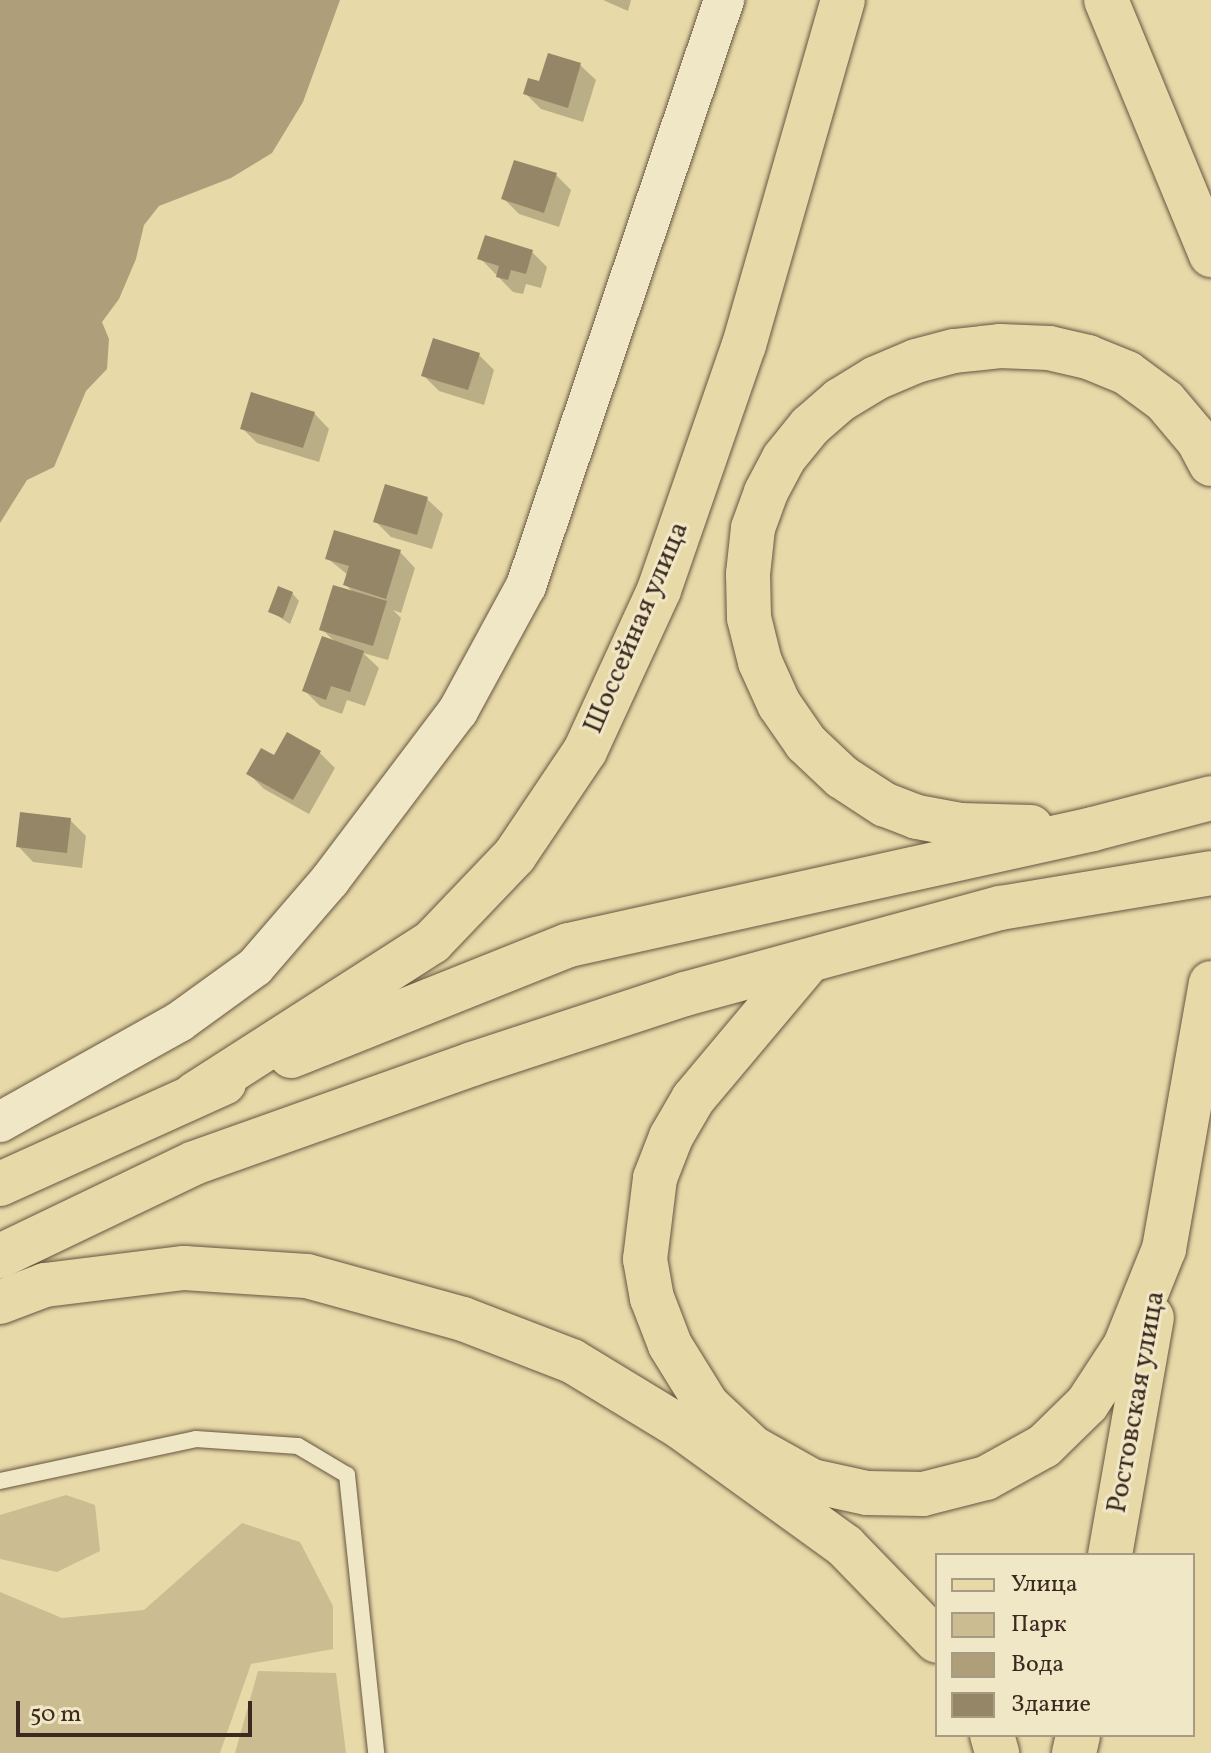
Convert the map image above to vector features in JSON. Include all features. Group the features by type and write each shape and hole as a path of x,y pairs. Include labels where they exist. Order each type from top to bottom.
{"main road":[{"name":"Шоссейная улица","path":"195,1094 432,942 515,855 585,751 659,590 744,345 843,0"},
{"path":"1106,0 1211,255"},
{"path":"1093,829 960,825 917,817 885,805 842,777 806,743 779,704 760,662 749,618 748,574 753,528 766,492 784,458 810,426 840,400 876,378 916,361 954,351 1000,346 1049,348 1088,357 1127,373 1165,401 1198,440 1211,464"},
{"path":"0,1184 195,1094 569,945 1093,829 1211,798"},
{"path":"0,1256 194,1163 472,1064 685,994 1000,908 1211,873"},
{"path":"807,963 693,1099 671,1137 655,1178 647,1220 645,1259 652,1298 670,1345 707,1405 753,1448 812,1481 867,1493 923,1494 986,1478 1044,1446 1087,1404 1125,1346 1164,1249 1209,1000"},
{"name":"Ростовская улица","path":"1110,1553 1164,1249"},
{"path":"0,1302 45,1285 184,1268 307,1276 463,1319 572,1361 682,1428 845,1546 935,1639"}],"street":[{"path":"0,1122 179,1022 255,967 330,880 458,711 526,586 724,0"}],"lane":[{"path":"0,1481 196,1439 298,1446 347,1475 376,1753"}],"green space":[{"path":"66,1495 95,1505 100,1551 57,1572 0,1559 0,1515"},
{"path":"242,1523 300,1542 333,1606 333,1649 251,1664 220,1753 0,1753 0,1592 62,1618 144,1610"},
{"path":"258,1671 336,1673 346,1753 235,1753"}],"water":[{"path":"0,0 340,0 303,102 272,153 231,178 159,206 144,225 136,259 119,299 102,322 109,339 107,369 86,391 54,467 27,480 0,523"}],"building":[{"path":"548,53 581,63 568,108 523,94 528,78 539,81"},
{"path":"514,160 557,173 544,213 501,199"},
{"path":"485,235 533,250 526,274 511,270 508,280 496,277 499,266 477,259"},
{"path":"433,338 480,353 468,390 421,376"},
{"path":"251,392 315,412 303,448 240,429"},
{"path":"385,484 428,497 417,535 373,522"},
{"path":"334,530 401,550 386,599 343,585 349,566 325,559"},
{"path":"333,585 387,601 373,646 319,630"},
{"path":"278,586 293,592 283,618 268,612"},
{"path":"322,636 364,651 350,692 331,686 326,700 302,691"},
{"path":"287,732 321,751 293,800 246,774 261,748 274,755"},
{"path":"20,812 71,818 67,853 16,847"}]}
